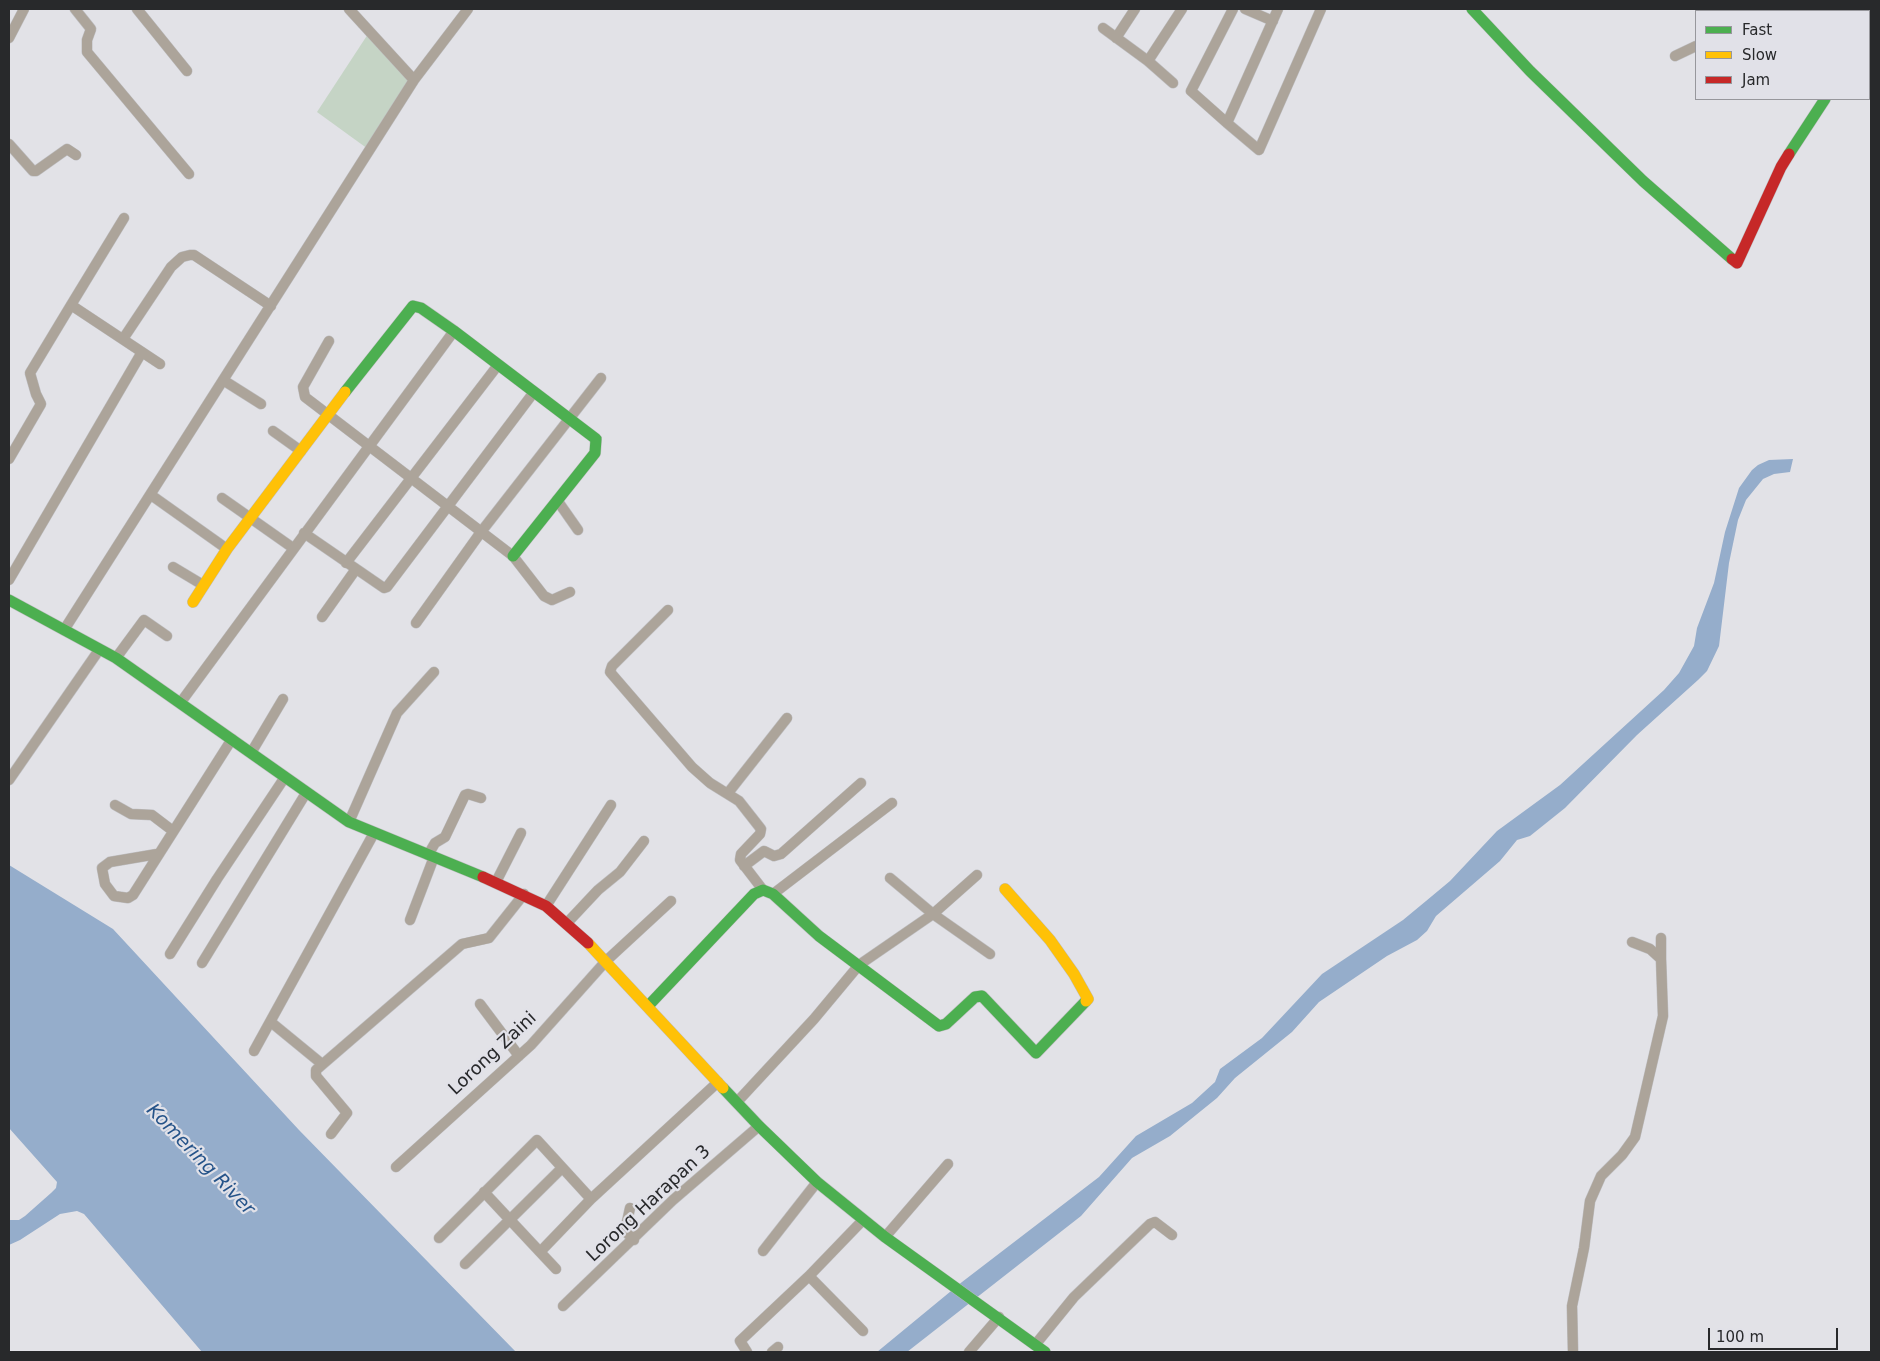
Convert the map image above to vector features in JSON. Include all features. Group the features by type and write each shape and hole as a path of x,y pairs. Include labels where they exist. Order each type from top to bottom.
{"street":[{"path":"75,9 92,29 87,40 87,52 189,174"},
{"path":"349,9 414,80"},
{"path":"64,630 414,80 468,9"},
{"path":"1116,38 1135,9"},
{"path":"1148,61 1182,9"},
{"path":"1233,9 1191,91 1258,150 1317,10"},
{"path":"1245,9 1273,21"},
{"path":"1227,123 1278,9"},
{"path":"1472,9 1530,71 1643,181 1737,263 1781,167 1821,100"},
{"path":"9,38 22,10"},
{"path":"141,10 187,71"},
{"path":"1103,28 1148,61 1173,83"},
{"path":"1676,56 1695,46"},
{"path":"9,144 31,170 35,171 67,149 76,155"},
{"path":"9,459 41,404 30,373 124,218"},
{"path":"123,340 171,267 182,257 190,255 194,255 271,306"},
{"path":"71,305 160,364"},
{"path":"193,602 226,549 409,308 416,306 454,331 596,439 595,453 513,556"},
{"path":"182,702 368,445 454,331"},
{"path":"329,341 302,390 305,397 513,556 544,596 552,600 570,592"},
{"path":"9,580 142,352"},
{"path":"346,563 410,477 498,365"},
{"path":"416,622 481,532 601,378"},
{"path":"223,380 262,404"},
{"path":"304,533 384,588 387,587 534,392"},
{"path":"273,431 301,451"},
{"path":"151,495 226,549"},
{"path":"222,498 293,548"},
{"path":"557,500 578,530"},
{"path":"173,567 203,585"},
{"path":"322,618 356,569"},
{"path":"9,600 116,658 182,702 306,793 349,822 496,882 546,906 567,923 606,961 649,1005 759,1126 817,1182 885,1237 999,1317 1045,1352"},
{"path":"668,610 612,666 610,672 692,767 710,783 728,793 740,803 761,831 740,856 744,866 768,892 811,929 939,1026 946,1024 975,997 982,996 1036,1053 1088,999 1054,945 1005,890"},
{"path":"116,658 144,620 167,636"},
{"path":"9,780 99,650"},
{"path":"349,822 369,781 369,775 397,713 434,672"},
{"path":"251,753 283,699"},
{"path":"728,793 787,718"},
{"path":"157,854 110,862 102,868 105,884 114,896 120,898 131,897 232,739"},
{"path":"170,954 217,879 286,778"},
{"path":"744,866 764,851 774,856 782,854 861,783"},
{"path":"202,962 306,793"},
{"path":"410,920 435,843 445,837 465,795 468,794 481,798"},
{"path":"649,1005 754,894 768,892 892,803"},
{"path":"116,805 131,814 152,815 173,831"},
{"path":"546,906 611,805"},
{"path":"254,1052 272,1023 374,833"},
{"path":"496,882 521,833"},
{"path":"567,923 598,890 620,872 644,841"},
{"path":"737,1102 814,1019 859,965 933,914 977,875"},
{"path":"890,878 933,914 990,954"},
{"path":"331,1134 347,1113 316,1075 316,1070 462,944 489,938 524,894"},
{"name":"Lorong Zaini","path":"396,1167 519,1056 606,961 671,901"},
{"path":"1573,1352 1572,1306 1584,1248 1590,1201 1601,1176 1633,1141 1641,1117 1653,1053 1663,1016 1661,938"},
{"path":"1632,942 1650,949 1661,959"},
{"path":"480,1004 519,1056"},
{"path":"272,1023 322,1064"},
{"path":"540,1252 590,1199 718,1082"},
{"name":"Lorong Harapan 3","path":"562,1306 634,1240 673,1200 759,1126"},
{"path":"438,1238 537,1140 590,1199"},
{"path":"885,1237 948,1164"},
{"path":"465,1264 562,1168"},
{"path":"763,1250 817,1182"},
{"path":"484,1192 556,1269"},
{"path":"630,1208 625,1231 634,1240"},
{"path":"747,1352 740,1341 809,1276 863,1220"},
{"path":"1035,1345 1074,1297 1150,1224 1158,1224 1172,1235"},
{"path":"809,1276 863,1331"},
{"path":"969,1352 999,1317"}],"green space":[{"path":"368,34 410,82 368,149 317,112"}],"water":[{"path":"1793,459 1790,472 1774,474 1763,479 1746,500 1738,520 1729,563 1719,646 1707,671 1698,680 1637,735 1565,808 1530,836 1517,840 1500,861 1436,916 1427,931 1417,940 1387,956 1319,1002 1292,1032 1235,1078 1217,1098 1170,1136 1132,1158 1081,1216 907,1352 877,1352 962,1282 1099,1177 1136,1136 1192,1103 1215,1082 1220,1069 1262,1038 1322,974 1403,920 1426,901 1450,881 1497,831 1560,785 1664,690 1679,673 1694,646 1697,628 1714,583 1725,532 1739,488 1758,465 1769,460"},
{"name":"Komering River","path":"9,865 113,929 299,1130 516,1352 202,1352 84,1214 77,1211 60,1214 9,1245 9,1220 19,1220 25,1216 56,1188 57,1182 9,1128"}],"traffic: fast":[{"path":"1472,9 1530,71 1643,181 1732,259"},
{"path":"1789,154 1824,100"},
{"path":"345,392 413,306 421,308 454,331 596,439 595,453 513,556"},
{"path":"9,600 116,658 349,822 483,877"},
{"path":"649,1005 754,894 763,890 773,894 819,936 939,1026 946,1024 975,997 982,996 1036,1053 1086,1001"},
{"path":"723,1088 817,1182 885,1237 1045,1352"}],"traffic: slow":[{"path":"193,602 227,549 345,392"},
{"path":"1005,889 1050,940 1074,974 1088,999 1086,1001"},
{"path":"588,943 723,1088"}],"traffic: jam":[{"path":"1732,259 1737,263 1781,167 1789,154"},
{"path":"483,877 546,906 588,943"}]}
